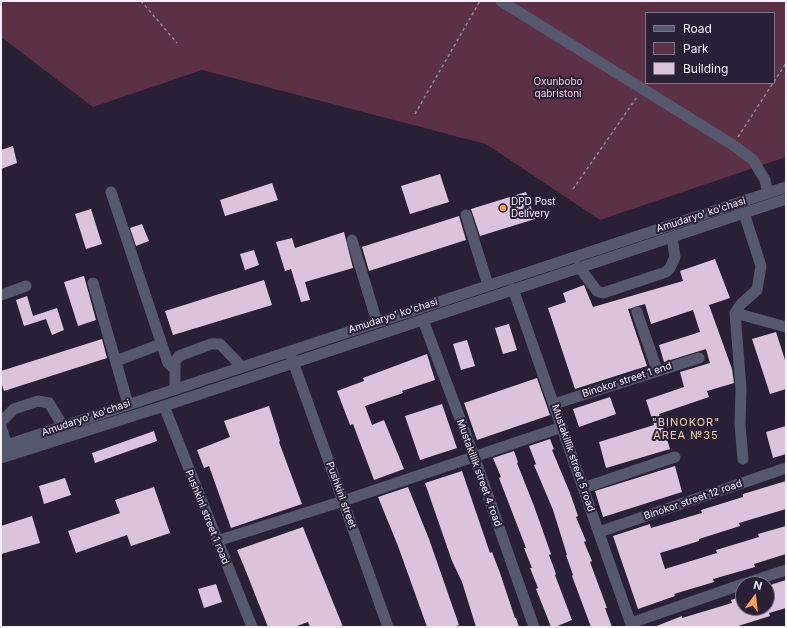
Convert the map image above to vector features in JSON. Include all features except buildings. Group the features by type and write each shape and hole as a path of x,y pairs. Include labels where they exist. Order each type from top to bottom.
{"street":[{"path":"501,1 733,145 753,160 764,180 768,193"},
{"name":"Amudaryo' ko'chasi","path":"4,446 241,366 786,187"},
{"path":"111,192 168,363 175,369"},
{"path":"1,458 164,406 786,199"},
{"path":"743,459 740,425 741,388 735,313 741,304 757,290 761,266 744,212"},
{"path":"466,216 488,285"},
{"path":"580,267 597,291 602,293 666,272 670,268 675,257 672,237"},
{"path":"352,240 377,322"},
{"path":"93,283 128,404"},
{"path":"1,295 26,286"},
{"name":"Mustakillik street 5 road","path":"513,289 631,625"},
{"path":"637,312 657,370"},
{"path":"735,313 786,327"},
{"name":"Mustakillik street 4 road","path":"423,320 474,456 534,627"},
{"path":"116,361 162,344"},
{"path":"175,388 175,362 179,356 211,344 220,344 241,366"},
{"name":"Pushkinl street","path":"289,351 388,627"},
{"name":"Binokor street 1 end","path":"554,404 657,370 699,358"},
{"path":"1,422 14,409 38,401 49,403 63,426"},
{"name":"Pushkinl street 1 road","path":"164,406 252,627"},
{"path":"217,541 343,501 562,426"},
{"path":"1,427 4,446"},
{"path":"584,488 675,457"},
{"name":"Binokor street 12 road","path":"599,532 786,468"},
{"path":"768,576 786,570"},
{"path":"631,625 735,587"}],"path":[{"path":"141,1 177,43"},
{"path":"415,114 480,1"},
{"path":"775,80 786,63"},
{"path":"733,145 773,84"},
{"path":"573,189 642,89"}],"green space":[{"name":"Oxunbobo qabristoni","path":"1,1 786,1 786,157 600,220 486,144 202,70 93,107 1,37"}],"place":[{"name":"DPD Post Delivery","path":"503,208"}],"district":[{"name":"\"BINOKOR\" AREA №35","path":"686,429"}]}
